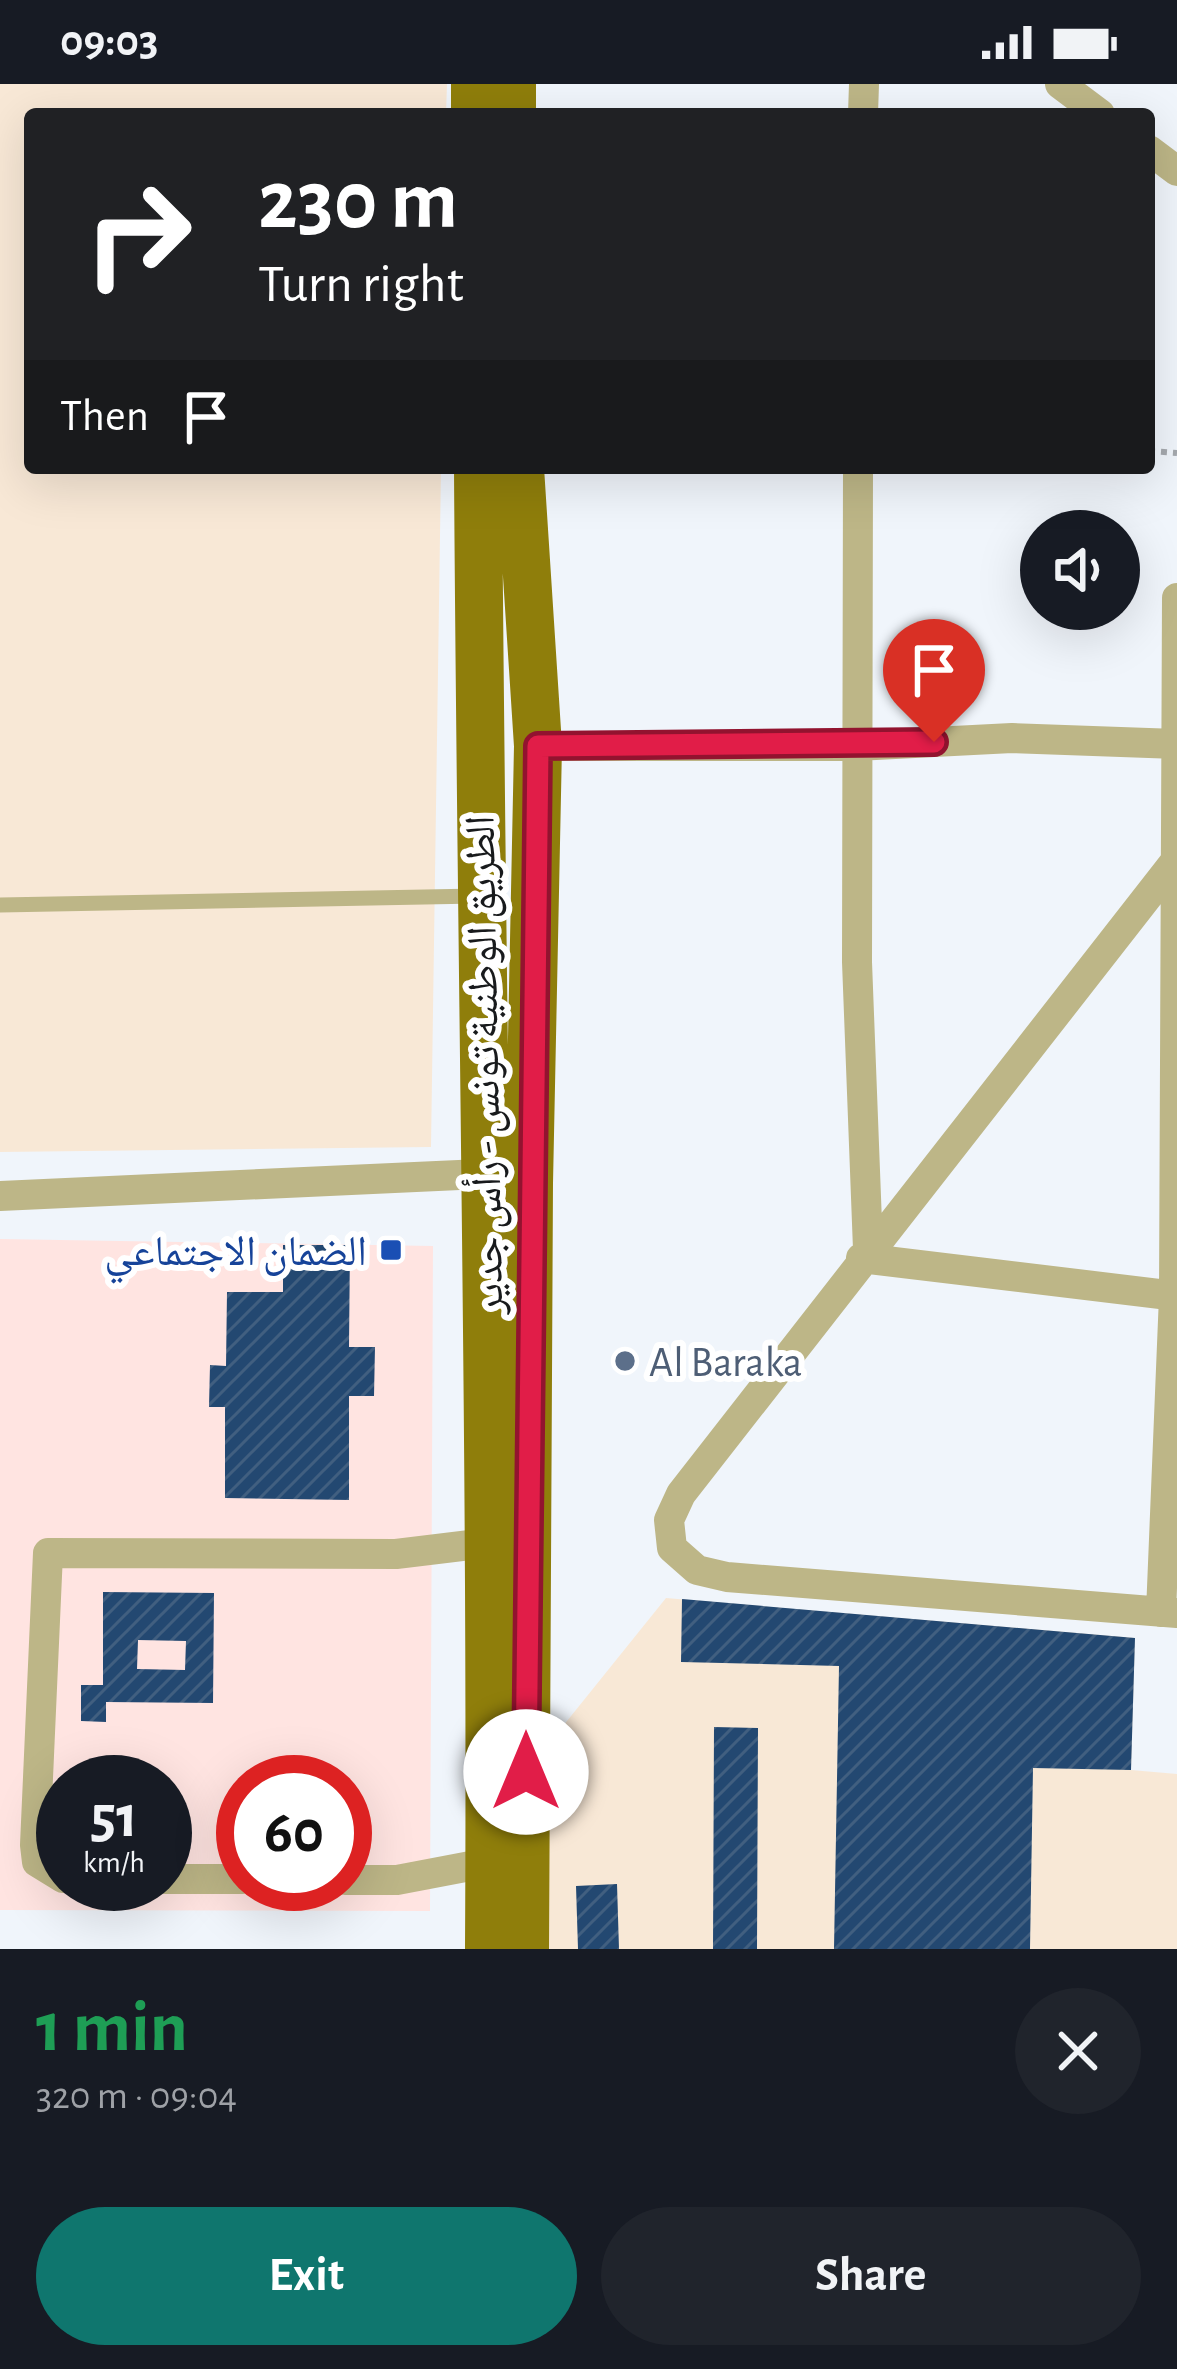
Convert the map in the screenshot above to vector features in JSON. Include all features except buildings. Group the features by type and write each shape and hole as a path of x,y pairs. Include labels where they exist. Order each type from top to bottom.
{"main road":[{"name":"الطريق الوطنية تونس - رأس جدير","path":"478,474 482,1174 508,1542"},
{"name":"الطريق الوطنية تونس - رأس جدير","path":"520,474 538,746 508,1542 508,1861 525,1949"},
{"name":"الطريق الوطنية تونس - رأس جدير","path":"489,1949 508,1861"}],"street":[{"path":"1060,84 1092,108"},
{"path":"857,474 864,1253"},
{"path":"1176,860 864,1253 681,1494 669,1520 672,1548 697,1570 727,1577 1169,1612 1175,1296 1177,598"},
{"path":"538,746 856,746 1012,738 1174,744"},
{"path":"0,1196 482,1174"},
{"path":"864,1253 1175,1296"},
{"path":"38,1755 48,1553 396,1555 508,1542"},
{"path":"36,1803 36,1856"},
{"path":"372,1880 508,1861"}],"lane":[{"path":"0,905 480,896"}],"shaded area":[{"path":"0,84 447,84 446,108 24,108 24,474 441,474 431,1147 0,1152"},
{"path":"0,1239 433,1246 430,1911 372,1911 372,1755 216,1755 216,1911 192,1910 192,1755 36,1755 36,1910 0,1910"},
{"path":"666,1598 1135,1638 1131,1770 1177,1774 1177,1949 530,1949 530,1767"}],"place":[{"name":"الضمان الاجتماعي","path":"391,1250"},
{"name":"Al Baraka","path":"625,1361"}],"route":[{"path":"526,1772 529,1183 538,746 934,742"}]}
